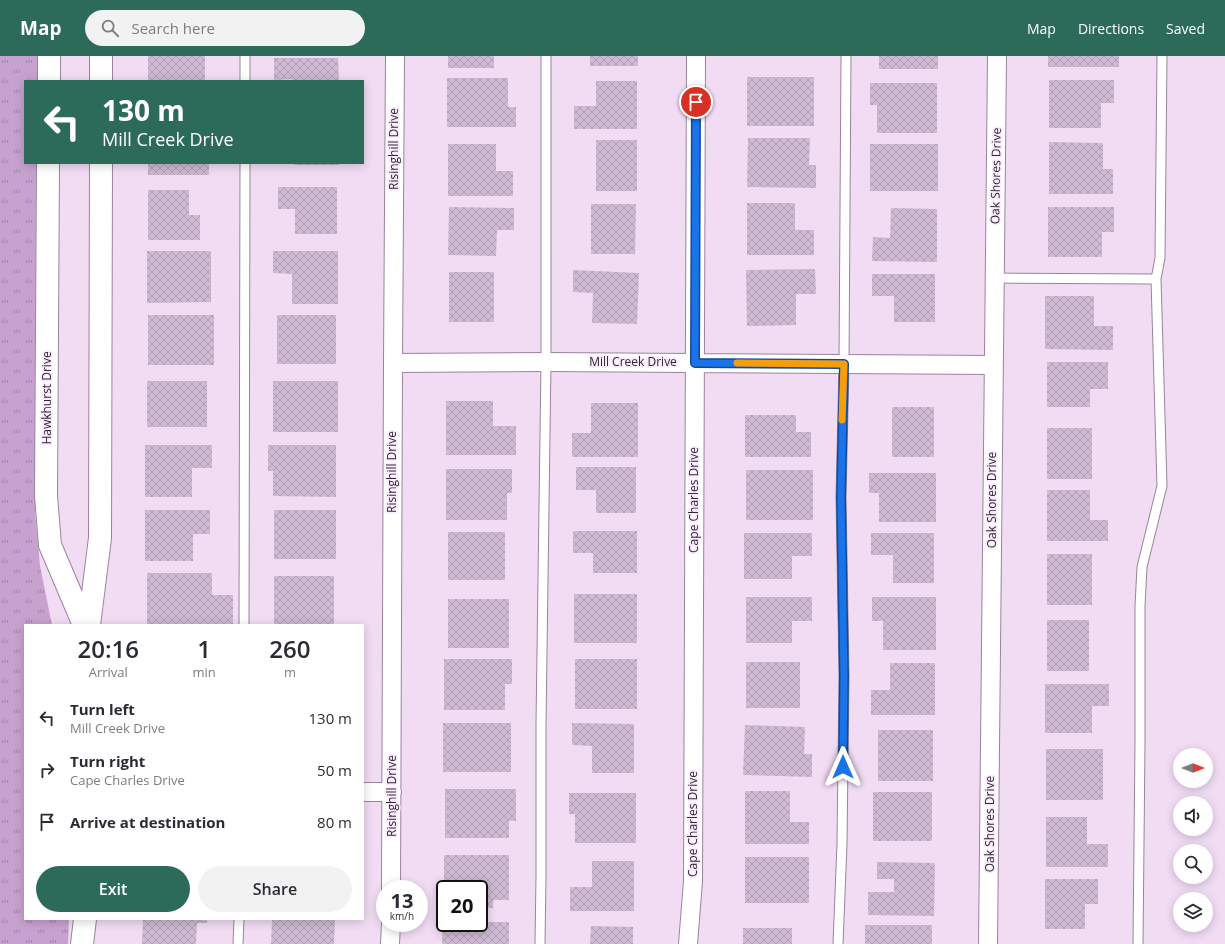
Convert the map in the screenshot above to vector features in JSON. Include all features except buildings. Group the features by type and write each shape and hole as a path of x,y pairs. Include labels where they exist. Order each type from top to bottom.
{"street":[{"path":"49,56 49,80"},
{"path":"101,56 101,80"},
{"name":"Risinghill Drive","path":"391,880 392,363 395,56"},
{"name":"Cape Charles Drive","path":"688,944 693,881 696,56"},
{"name":"Oak Shores Drive","path":"988,944 997,56"},
{"name":"Hawkhurst Drive","path":"48,164 46,496 50,545 84,624"},
{"path":"89,624 100,538 100,164"},
{"name":"Mill Creek Drive","path":"392,363 546,362 993,365"},
{"path":"364,792 392,792"},
{"path":"82,944 85,920"},
{"path":"390,944 391,932"}],"lane":[{"path":"245,56 245,80"},
{"path":"540,944 542,877 541,725 546,362 546,56"},
{"path":"838,944 842,844 844,676 841,497 844,364 846,56"},
{"path":"1138,944 1140,606 1142,567 1162,486 1156,279 1160,258 1162,56"},
{"path":"244,624 245,164"},
{"path":"994,278 1156,279"},
{"path":"238,944 239,920"}],"green space":[{"path":"0,56 37,56 37,80 24,80 24,164 36,164 35,513 40,566 52,624 24,624 24,920 69,920 68,944 0,944"}],"slow traffic":[{"path":"737,363 844,364 842,420"}],"route":[{"path":"696,102 695,363 844,364 841,497 844,676 843,767"}]}
